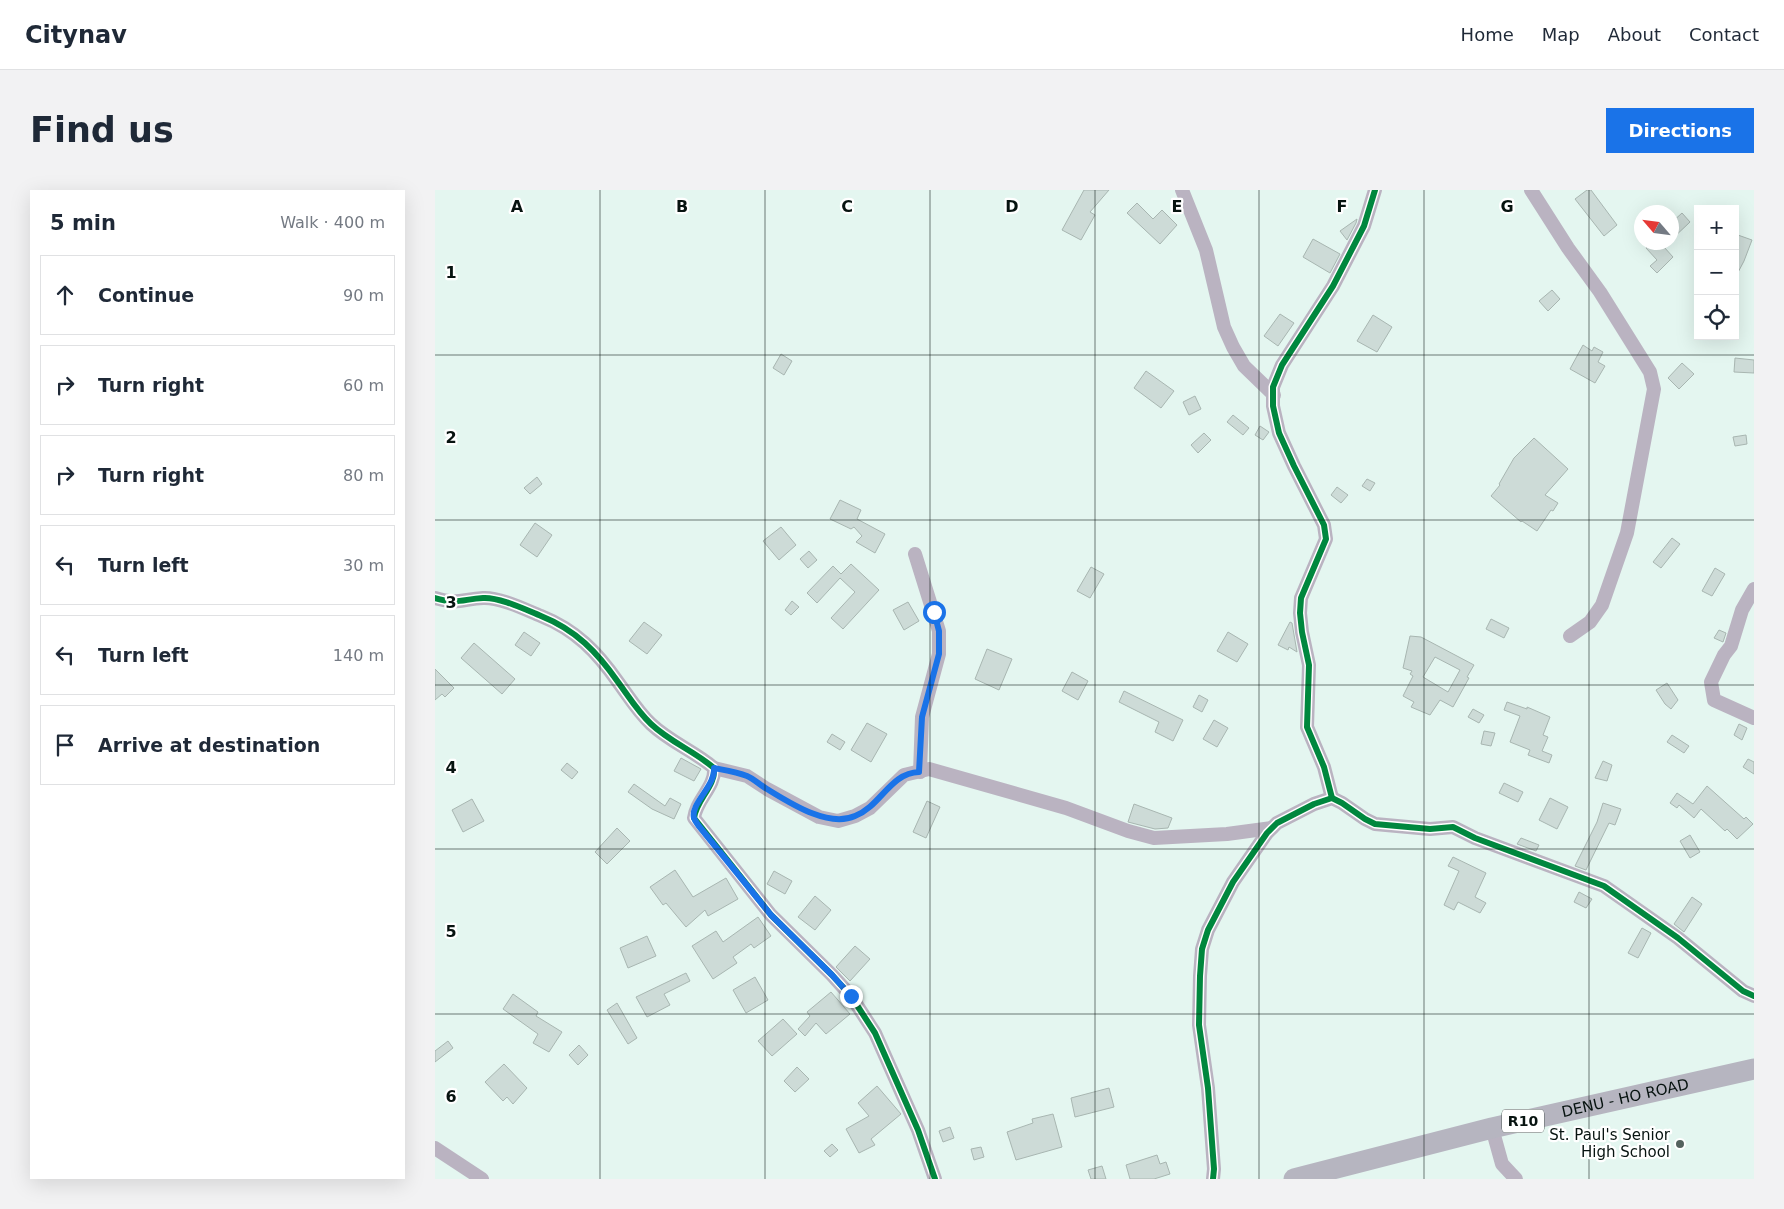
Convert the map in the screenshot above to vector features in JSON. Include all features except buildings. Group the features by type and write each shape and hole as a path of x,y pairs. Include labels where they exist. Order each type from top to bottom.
{"main road":[{"name":"DENU - HO ROAD","path":"1294,1179 1492,1128 1754,1069"}],"street":[{"path":"1182,190 1207,250 1224,327 1233,347 1245,366 1273,395"},
{"path":"1332,798 1325,767 1307,726 1309,665 1300,613 1301,598 1326,539 1324,524 1279,433 1273,406 1273,387 1282,365 1333,286 1364,226 1375,190"},
{"path":"1531,190 1568,248 1600,292 1645,364 1654,389 1627,533 1602,605 1590,622 1570,636"},
{"path":"915,554 939,631 939,654 922,717 919,772"},
{"path":"1754,589 1742,610 1731,646 1711,682 1714,700 1754,718"},
{"path":"435,598 447,602 484,598 495,600 544,618 575,634 597,655 637,709 652,725 681,747 714,768 747,776 767,789 819,816 838,821 855,816 870,808 904,774 929,770 1066,808 1128,831 1154,838 1227,834 1272,828"},
{"path":"714,768 712,781 695,810 694,818 771,915 851,996 875,1033 918,1130 935,1179"},
{"path":"1213,1179 1214,1169 1208,1088 1199,1025 1199,976 1202,949 1207,930 1233,882 1277,822 1332,798 1375,824 1429,829 1453,827 1475,838 1604,886 1678,938 1743,991 1754,996"},
{"path":"1492,1128 1502,1164 1516,1179"},
{"path":"435,1148 482,1179"}],"cycle path":[{"path":"1332,798 1324,767 1307,727 1309,665 1300,613 1301,598 1326,539 1324,525 1279,433 1273,406 1273,387 1282,365 1333,286 1364,226 1375,190"},
{"path":"435,598 455,601 490,598 513,604 565,628 594,652 651,724 714,768 712,781 698,805 694,818 771,915 851,996 875,1033 918,1130 935,1179"},
{"path":"1213,1179 1214,1169 1208,1088 1199,1025 1202,949 1208,930 1233,882 1267,833 1277,823 1314,804 1332,798 1375,824 1430,829 1453,827 1475,838 1604,886 1678,938 1743,991 1754,996"}],"place":[{"name":"St. Paul's Senior High School","path":"1680,1144"}],"route":[{"path":"851,996 771,915 698,825 694,818 695,810 712,781 714,768 747,776 767,789 819,816 838,821 855,816 870,808 904,774 919,772 922,717 925,700 939,654 939,631 934,612"}]}
